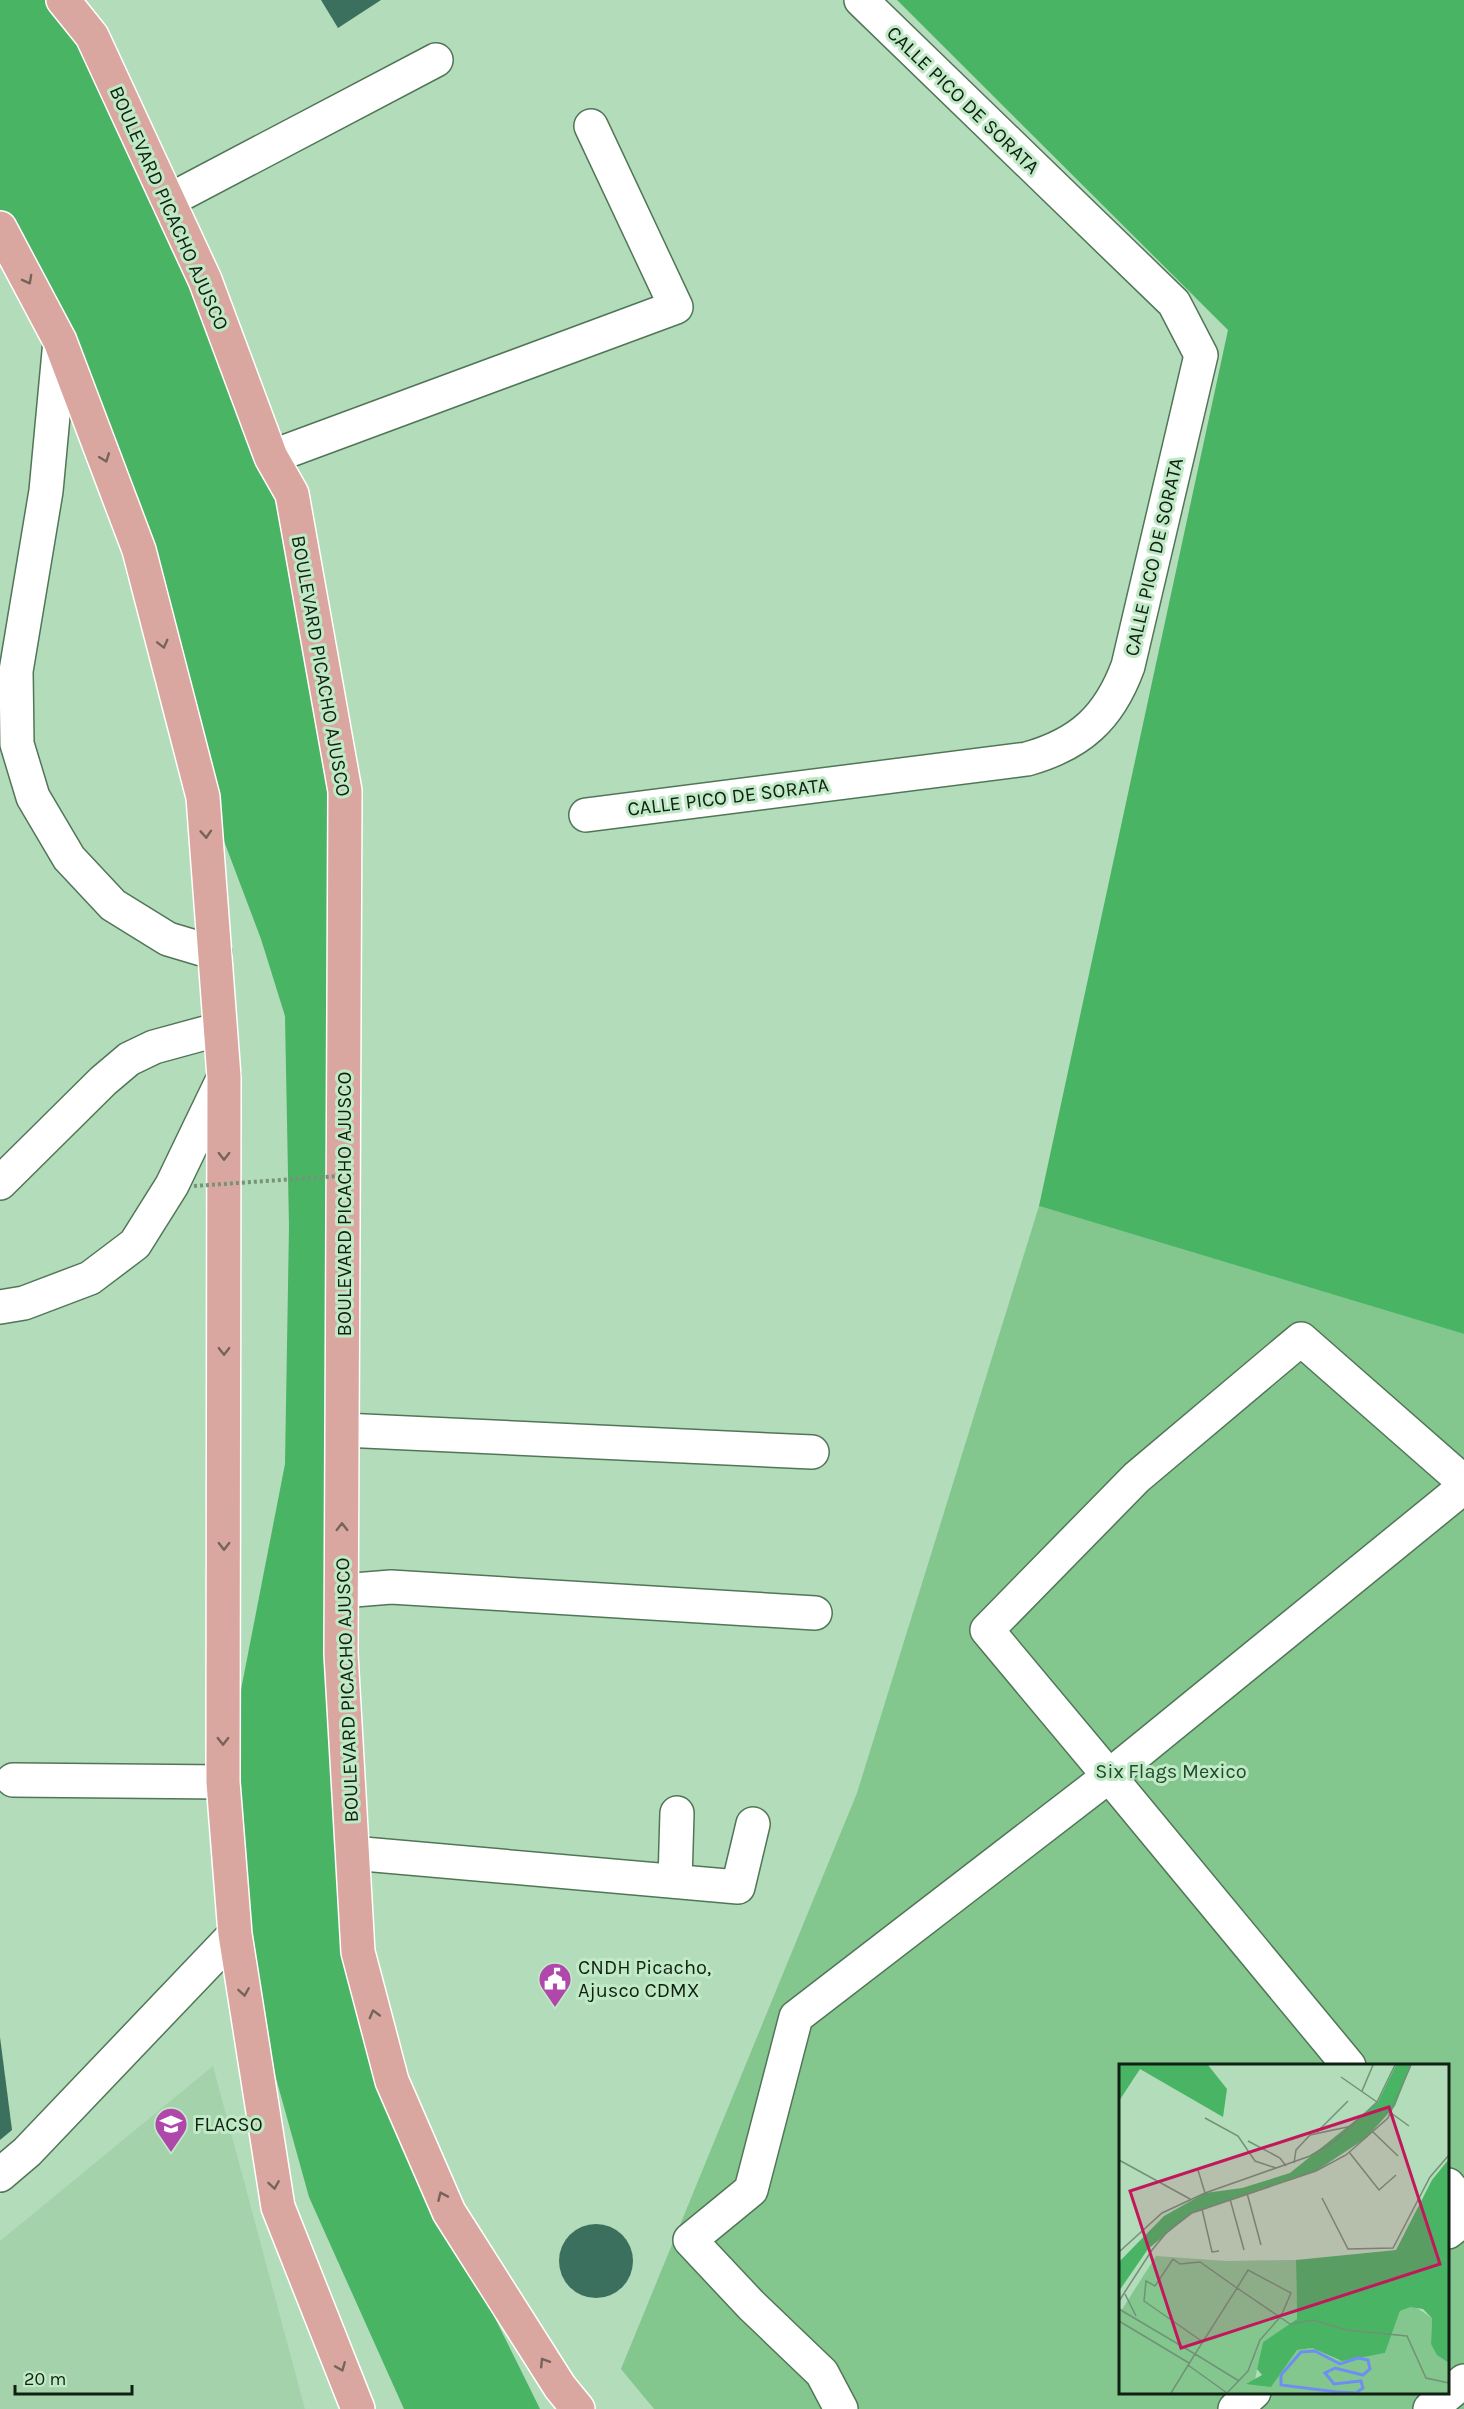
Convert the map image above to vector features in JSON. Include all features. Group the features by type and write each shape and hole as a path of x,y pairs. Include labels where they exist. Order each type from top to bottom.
{"main road":[{"name":"BOULEVARD PICACHO AJUSCO","path":"63,0 92,36 205,280 271,457 292,494 345,791 342,1654 358,1952 392,2081 449,2212 560,2387 579,2409"},
{"path":"0,228 60,341 139,550 203,797 224,1077 223,1782 235,1934 278,2207 358,2409"}],"street":[{"name":"CALLE PICO DE SORATA","path":"586,815 1037,756 1068,744 1085,732 1104,713 1119,691 1128,666 1201,355 1174,303 861,0"},
{"path":"168,201 436,60"},
{"path":"271,457 676,307 591,126"},
{"path":"60,341 46,491 16,671 17,744 33,797 69,858 113,905 168,939 215,953"},
{"path":"0,639 16,671"},
{"path":"0,1184 103,1080 129,1059 154,1047 220,1029"},
{"path":"0,1307 24,1303 90,1278 135,1244 172,1185 224,1077"},
{"path":"1347,2064 987,1630 1137,1477 1302,1339 1464,1482"},
{"path":"343,1430 813,1452"},
{"path":"841,2409 822,2373 751,2305 690,2240 751,2190 796,2017 1109,1776 1464,1487"},
{"path":"342,1591 391,1587 815,1613"},
{"path":"13,1780 223,1782"},
{"path":"675,1881 677,1813"},
{"path":"352,1852 738,1887 753,1824"},
{"path":"0,2175 27,2152 235,1934"},
{"path":"1449,2186 1464,2205"},
{"path":"1449,2231 1464,2218"},
{"path":"1449,2393 1464,2381"},
{"path":"1235,2409 1252,2394"},
{"path":"1430,2409 1448,2394"}],"path":[{"path":"194,1186 353,1176"}],"shaded area":[{"name":"FLACSO","path":"213,2066 305,2409 0,2409 0,2241"}],"green space":[{"path":"0,0 53,0 84,39 271,457 340,789 351,1950 445,2217 540,2409 404,2409 309,2197 236,1934 223,1782 285,1464 289,1227 285,1016 261,939 207,796 141,549 0,225"},
{"path":"897,0 1464,0 1464,1334 1039,1206 1228,330"},
{"name":"Six Flags Mexico","path":"1039,1206 1464,1334 1464,2409 654,2409 621,2369 857,1793"}],"building":[{"path":"321,0 381,0 338,28"},
{"path":"0,2037 12,2130 0,2140"},
{"path":"589,2224 603,2224 617,2230 627,2240 633,2254 633,2268 627,2282 617,2292 603,2298 589,2298 575,2292 565,2282 559,2268 559,2254 565,2240 575,2230"}],"place":[{"name":"CNDH Picacho, Ajusco CDMX","path":"555,2008"},
{"name":"FLACSO","path":"171,2153"}]}
